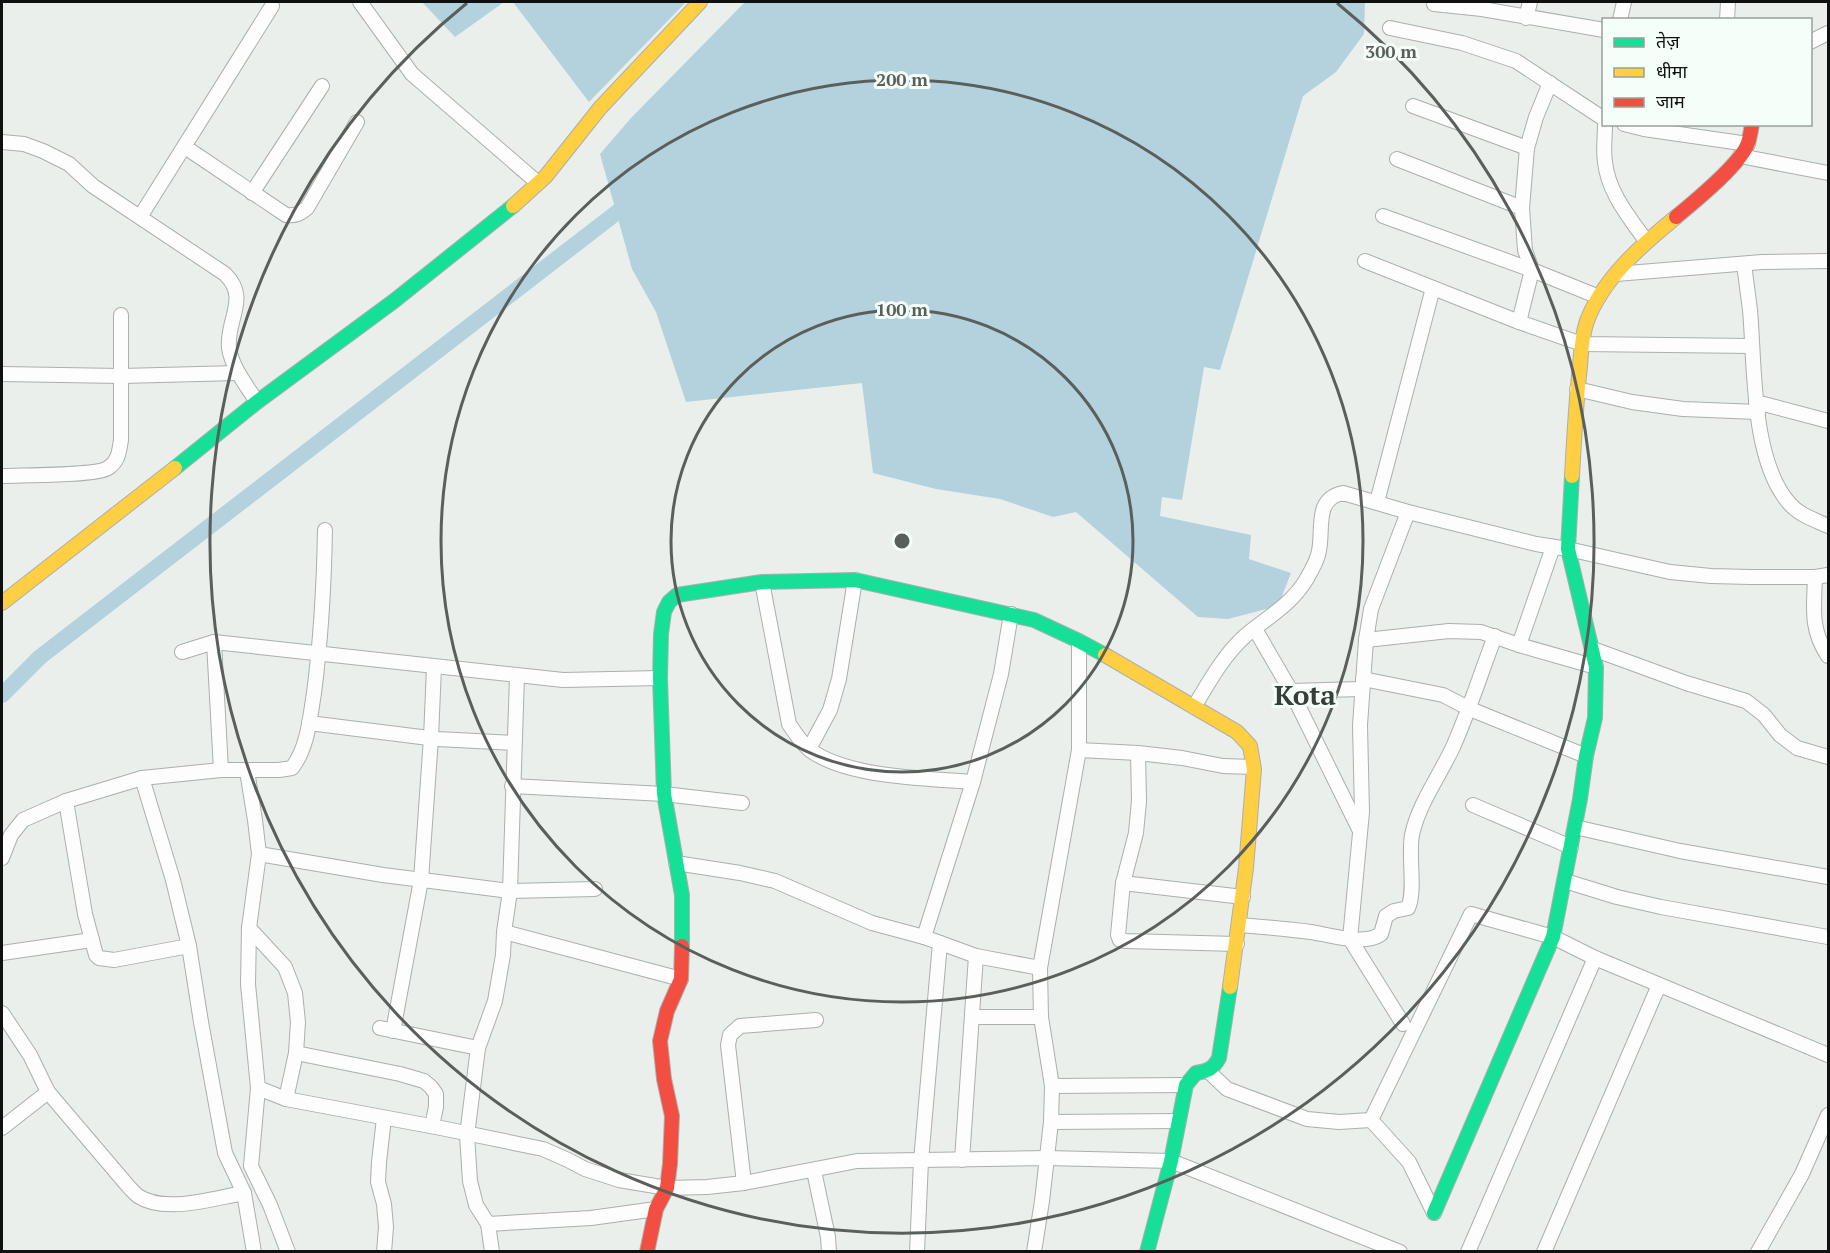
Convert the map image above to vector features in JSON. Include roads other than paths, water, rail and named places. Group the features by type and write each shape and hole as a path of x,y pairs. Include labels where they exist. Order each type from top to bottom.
{"street":[{"path":"360,2 412,74 538,183"},
{"path":"2,603 257,402 403,294 509,210 546,176 600,108 700,2"},
{"path":"1527,18 1530,2"},
{"path":"1620,18 1624,2"},
{"path":"1727,18 1728,2"},
{"path":"1434,4 1482,9 1602,30"},
{"path":"140,217 272,6"},
{"path":"1389,28 1462,43 1516,61 1602,118"},
{"path":"1812,41 1828,33"},
{"path":"1519,322 1532,270 1525,250 1522,208 1527,148 1536,117 1550,83"},
{"path":"252,193 322,86"},
{"path":"1413,106 1527,148"},
{"path":"185,147 286,215 293,216 302,213 307,208 357,122"},
{"path":"1605,126 1605,162 1610,184 1628,216 1646,241"},
{"path":"1632,126 1748,144"},
{"path":"1371,1120 1409,1162 1434,1213 1553,937 1595,718 1596,667 1568,549 1577,389 1587,321 1599,297 1646,241 1707,191 1740,156 1748,144 1752,126"},
{"path":"2,142 24,144 69,164 93,186 225,274 232,281 236,290 237,306 229,330 229,350 238,373 257,402"},
{"path":"1740,156 1828,173"},
{"path":"1397,159 1522,208"},
{"path":"1383,216 1599,297"},
{"path":"1365,261 1519,322 1582,344 1752,346"},
{"path":"1616,274 1744,264 1828,261"},
{"path":"1744,264 1757,407 1766,454 1774,480 1789,503 1804,516 1828,526"},
{"path":"1377,502 1434,288"},
{"path":"2,476 90,473 107,469 118,459 121,440 120,315"},
{"path":"2,374 121,376 238,373"},
{"path":"1577,389 1632,402 1683,408 1757,407 1828,421"},
{"path":"1194,707 1224,658 1255,629 1294,598 1318,555 1322,514 1327,500 1342,493 1408,512 1553,547 1670,572 1711,576 1822,576 1814,616 1819,642 1828,656"},
{"path":"1403,1024 1350,939 1362,812 1360,725 1366,640 1371,609 1408,512"},
{"path":"2,858 11,834 23,820 66,801 142,778 221,770 292,768 299,759 309,723 319,654 325,530"},
{"path":"1519,645 1553,547"},
{"path":"809,749 830,710 839,679 855,580"},
{"path":"647,1251 656,1209 667,1188 670,1164 672,1116 664,1079 660,1041 667,1011 681,979 682,895 664,794 660,678 664,612 669,602 677,595 762,582 855,580 1034,620 1079,641 1237,732 1247,740 1252,750 1253,767 1238,944 1219,1058 1214,1067 1208,1071 1196,1073 1186,1085 1171,1161 1147,1251"},
{"path":"762,582 789,724 809,749 831,762 887,776 973,782"},
{"path":"924,937 973,782 1001,674 1011,614"},
{"path":"1255,629 1291,691 1360,831"},
{"path":"1366,640 1449,631 1481,632 1596,667"},
{"path":"1240,925 1311,932 1350,939 1376,937 1381,934 1383,921 1389,913 1408,908 1411,896 1412,834 1424,802 1470,709 1477,683 1495,636"},
{"path":"1034,1251 1051,1122 1052,1086 1041,1017 1040,968 1079,750 1079,641"},
{"path":"214,642 221,770"},
{"path":"182,652 214,642 563,680 660,678"},
{"path":"1593,649 1686,683 1746,701 1764,715 1780,735 1797,748 1828,757"},
{"path":"434,667 420,880 386,1030 478,1048"},
{"path":"492,1251 488,1224 476,1205 470,1181 467,1134 478,1048 495,1000 503,955 510,891 517,676"},
{"path":"1291,691 1362,684 1443,695 1470,709 1586,756"},
{"path":"309,723 431,738 514,743"},
{"path":"1079,750 1138,753 1223,766 1253,767"},
{"path":"1138,753 1139,801 1136,833 1123,883 1118,935 1120,940 1238,944"},
{"path":"247,771 259,854 249,928 248,984 258,1088 251,1166 270,1205 288,1251"},
{"path":"142,778 173,880 189,946 225,1153 244,1193 254,1251"},
{"path":"512,786 664,794 742,803"},
{"path":"66,801 85,914 99,958 114,960 189,946"},
{"path":"1473,805 1571,847"},
{"path":"1575,827 1680,851 1828,877"},
{"path":"259,854 383,875 510,891 595,889"},
{"path":"676,863 776,881 872,923 924,937 976,956 1040,968"},
{"path":"1565,881 1617,897 1661,907 1828,936"},
{"path":"1123,883 1243,897"},
{"path":"1371,1120 1471,914 1553,937 1595,958 1828,1055"},
{"path":"249,928 285,967 295,993 298,1022 296,1053 286,1099"},
{"path":"504,932 681,979"},
{"path":"2,953 92,940"},
{"path":"917,1251 921,1161 940,943"},
{"path":"962,1160 976,956"},
{"path":"1468,1251 1595,958"},
{"path":"1544,1251 1659,985"},
{"path":"2,1013 30,1055 48,1092 139,1197 159,1204 185,1204 244,1193"},
{"path":"972,1017 1041,1017"},
{"path":"744,1183 728,1045 730,1035 740,1026 816,1020"},
{"path":"296,1053 424,1081 436,1094 432,1126"},
{"path":"1208,1071 1227,1089 1308,1119 1339,1122 1371,1120"},
{"path":"1052,1086 1186,1085"},
{"path":"258,1088 286,1099 543,1149 596,1173 619,1180 667,1188 744,1183 857,1161 1047,1158 1171,1161 1400,1251"},
{"path":"2,1128 48,1092"},
{"path":"1758,1251 1802,1174 1828,1115"},
{"path":"384,1118 378,1182 384,1204 386,1227 384,1251"},
{"path":"1051,1122 1179,1121"},
{"path":"232,1171 251,1166"},
{"path":"814,1171 829,1251"},
{"path":"488,1224 591,1218 656,1209"}],"water":[{"path":"422,2 504,2 455,37"},
{"path":"513,2 686,2 589,102"},
{"path":"745,2 1365,2 1364,34 1336,72 1303,96 1220,370 1204,367 1182,500 1162,497 1160,516 1251,535 1249,559 1291,573 1278,606 1228,619 1198,617 1076,512 1053,517 1000,499 936,489 873,473 862,383 686,402 656,312 632,269 600,154 631,118"}],"waterway":[{"path":"2,695 40,657 633,200"}],"district":[{"name":"Kota","path":"1305,694"}]}
